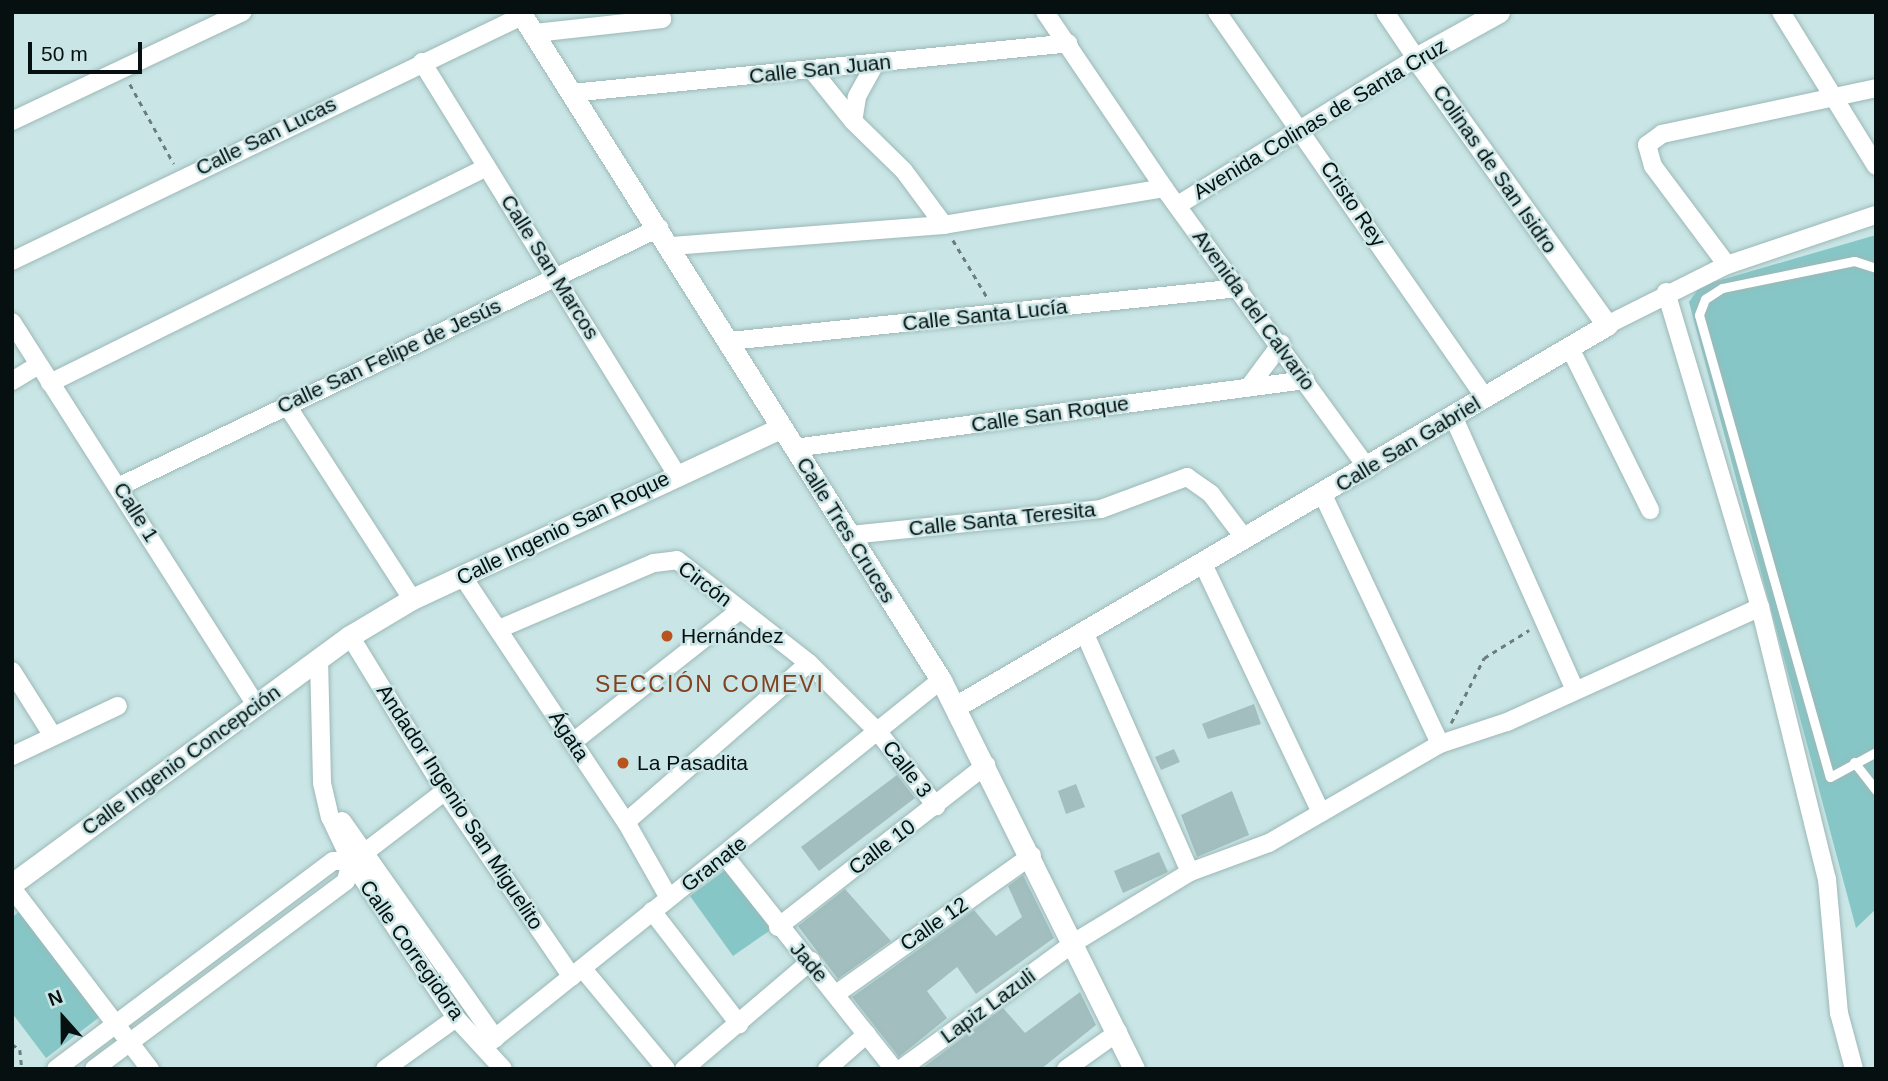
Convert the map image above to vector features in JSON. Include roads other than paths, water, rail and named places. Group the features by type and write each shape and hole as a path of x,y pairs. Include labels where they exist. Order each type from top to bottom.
{"street":[{"path":"12,121 243,12"},
{"name":"Avenida del Calvario","path":"1045,12 1164,188 1282,344 1367,469"},
{"name":"Cristo Rey","path":"1217,12 1302,130 1485,398"},
{"name":"Colinas de San Isidro","path":"1385,12 1607,325"},
{"name":"Avenida Colinas de Santa Cruz","path":"1178,205 1416,58 1499,12"},
{"path":"1781,12 1830,93 1867,141 1876,166"},
{"name":"Calle San Lucas","path":"12,261 422,62 526,20 662,19"},
{"name":"Calle Tres Cruces","path":"526,20 671,246 781,428 941,680 1032,855 1134,1069"},
{"name":"Calle San Juan","path":"571,93 1068,43"},
{"name":"Calle San Marcos","path":"422,62 676,474"},
{"path":"853,121 857,97 875,64"},
{"path":"812,70 853,121 904,171 944,225"},
{"path":"1727,265 1653,166 1647,145 1662,134 1830,93 1876,88"},
{"path":"50,383 487,167"},
{"path":"671,246 944,225 1164,188"},
{"name":"Calle San Gabriel","path":"955,707 1086,634 1666,292 1727,265 1876,215"},
{"name":"Calle San Felipe de Jesús","path":"120,486 286,404 659,228"},
{"name":"Calle Santa Lucía","path":"730,341 1239,288"},
{"path":"1666,292 1760,607 1827,879 1839,1013 1854,1069"},
{"name":"Calle 1","path":"12,322 37,366 120,486 256,705"},
{"path":"1249,387 1282,344"},
{"path":"1570,348 1650,510"},
{"path":"12,382 37,366"},
{"name":"Calle San Roque","path":"794,448 1306,380"},
{"path":"286,404 412,599"},
{"path":"1454,416 1541,620 1575,691"},
{"name":"Calle Ingenio San Roque","path":"349,636 412,599 676,474 781,428"},
{"name":"Calle Santa Teresita","path":"850,535 1101,509 1187,477 1211,494 1245,539"},
{"path":"1323,495 1440,744"},
{"name":"Circón","path":"499,629 664,560 682,563 809,663 879,733"},
{"path":"1203,564 1321,812"},
{"name":"Ágata","path":"463,577 626,822 669,898"},
{"name":"Lapiz Lazuli","path":"901,1069 1075,942 1190,872 1269,843 1440,744 1575,691 1760,607"},
{"path":"573,742 740,610"},
{"path":"1086,634 1190,872"},
{"name":"Calle Ingenio Concepción","path":"12,886 349,636"},
{"name":"Andador Ingenio San Miguelito","path":"349,636 445,791 578,973 666,1069"},
{"path":"319,659 323,794 357,857 490,1042"},
{"path":"626,822 809,663"},
{"path":"12,671 53,736"},
{"name":"Granate","path":"490,1042 879,733 941,680"},
{"path":"12,756 118,706"},
{"path":"94,1069 346,881 357,857 337,814 331,721"},
{"name":"Calle 3","path":"879,733 936,806"},
{"name":"Calle 10","path":"778,927 986,765"},
{"path":"56,1069 332,861 357,857 445,791"},
{"name":"Calle 12","path":"836,994 1032,855"},
{"name":"Jade","path":"725,856 778,927 811,961 894,1069"},
{"name":"Calle Corregidora","path":"357,857 456,1018 490,1042 503,1069"},
{"path":"12,886 150,1069"},
{"path":"652,911 739,1024"},
{"path":"684,1069 811,961"},
{"path":"385,1069 456,1018"},
{"path":"1066,1069 1118,1032"},
{"path":"827,1069 867,1034"}],"lane":[{"path":"1876,268 1854,261 1722,288 1705,299 1699,315 1830,777 1876,752"},
{"path":"1854,762 1876,790"}],"place":[{"name":"Hernández","path":"667,636"},
{"name":"La Pasadita","path":"623,763"}],"district":[{"name":"SECCIÓN COMEVI","path":"710,684"}]}
